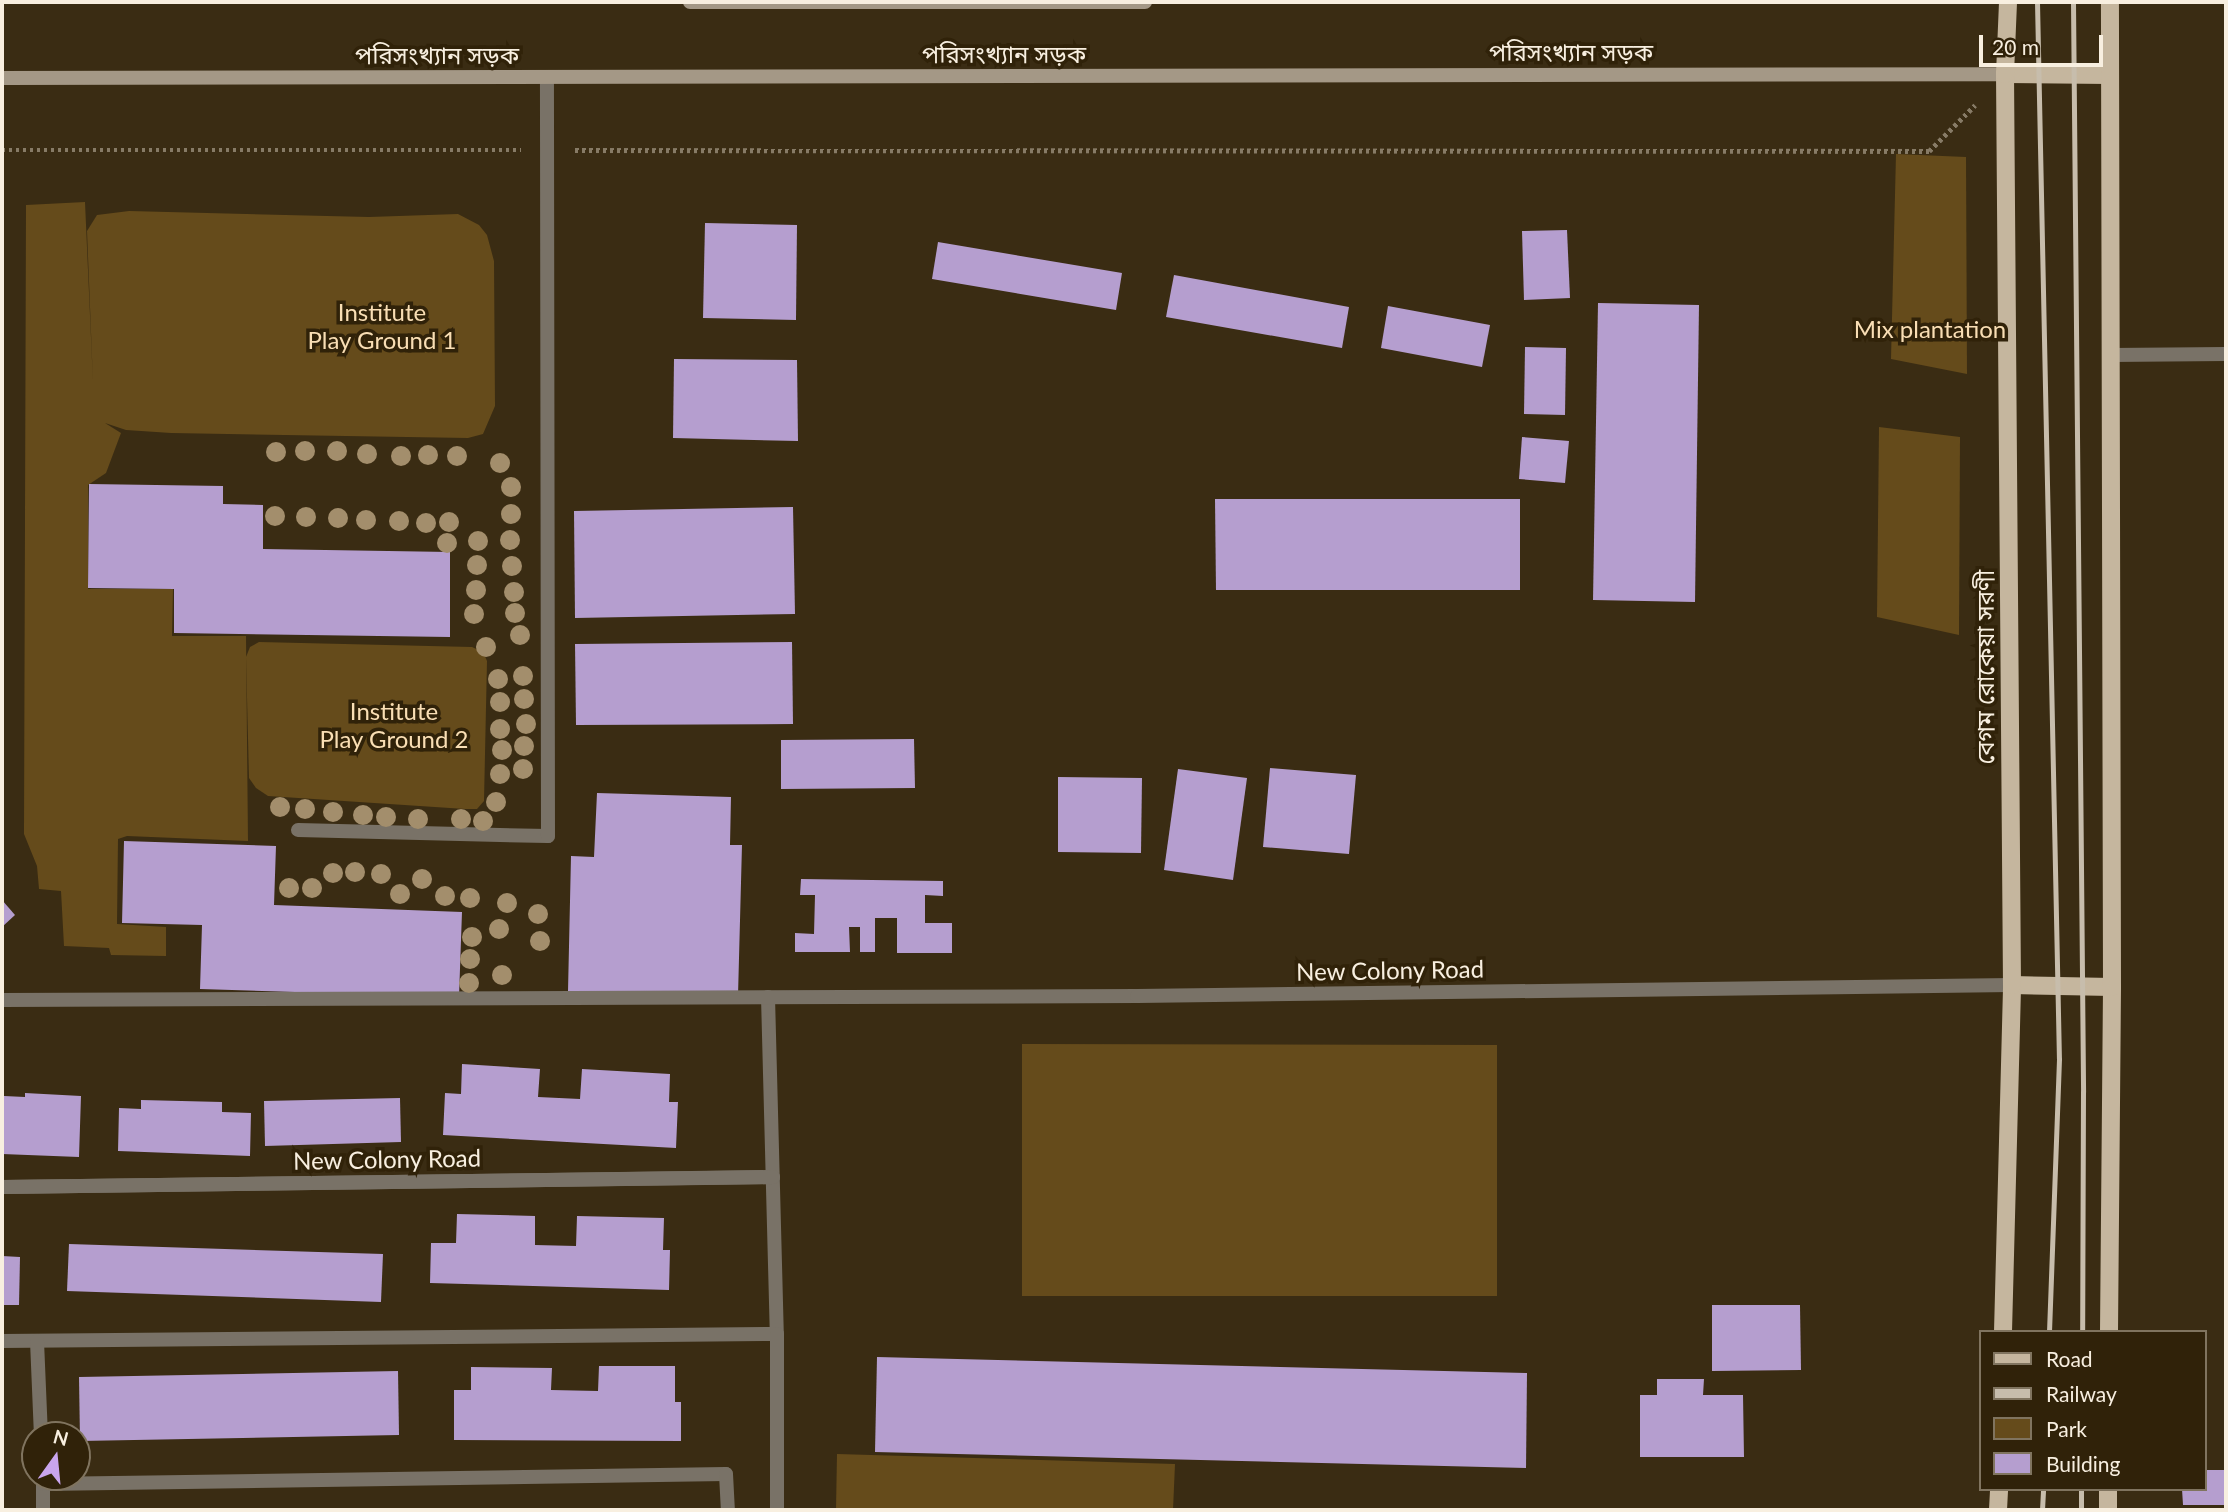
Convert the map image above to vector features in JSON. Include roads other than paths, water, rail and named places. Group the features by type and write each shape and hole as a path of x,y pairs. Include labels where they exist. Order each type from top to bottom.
{"main road":[{"name":"বেগম রোকেয়া সরণী","path":"2003,1330 2012,985 2006,74 2008,2"},
{"path":"2109,1330 2112,987 2110,2"},
{"path":"2006,74 2110,75"},
{"path":"2012,985 2112,987"},
{"path":"1998,1510 1999,1491"},
{"path":"2108,1491 2108,1510"}],"street":[{"path":"690,2 1145,2"},
{"name":"পরিসংখ্যান সড়ক","path":"2,78 2006,74"},
{"path":"299,830 548,836 547,77"},
{"path":"2111,355 2226,354"},
{"name":"New Colony Road","path":"2,1000 768,997 2012,985"},
{"path":"768,997 777,1335 777,1510"},
{"name":"New Colony Road","path":"2,1187 772,1177"},
{"path":"2,1342 777,1335"},
{"path":"37,1341 40,1421"},
{"path":"91,1480 726,1474 728,1510"},
{"path":"43,1491 43,1510"}],"railway":[{"path":"2037,2 2059,1059 2049,1330"},
{"path":"2073,2 2083,1092 2082,1330"},
{"path":"2042,1510 2043,1491"},
{"path":"2081,1491 2081,1510"}],"park label":[{"name":"Institute Play Ground 1","path":"382,326"},
{"name":"Mix plantation","path":"1930,329"},
{"name":"Institute Play Ground 2","path":"394,725"}]}
